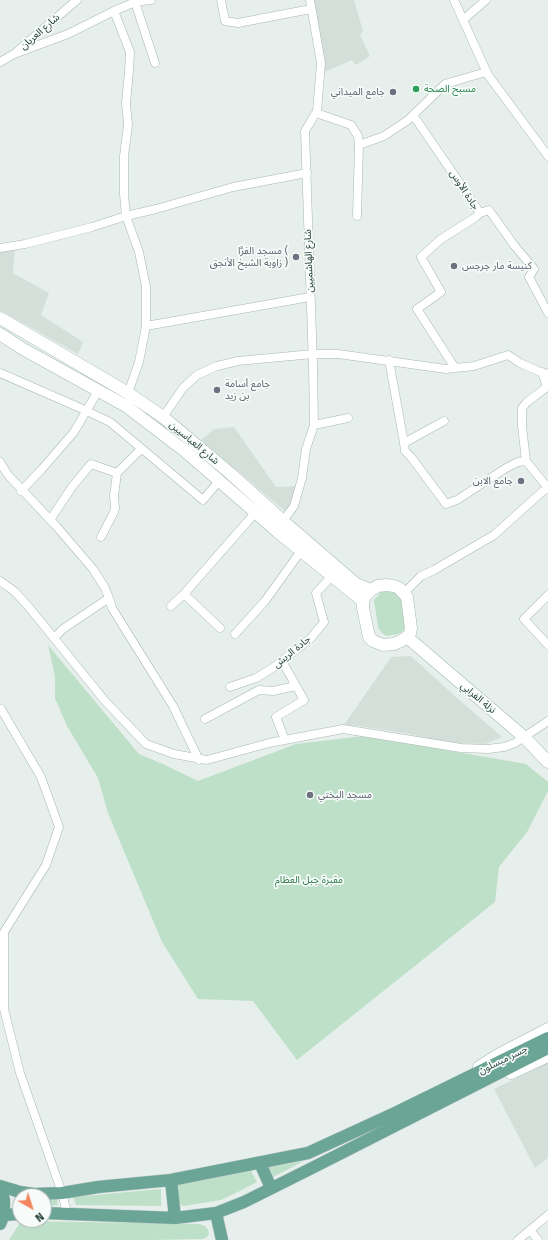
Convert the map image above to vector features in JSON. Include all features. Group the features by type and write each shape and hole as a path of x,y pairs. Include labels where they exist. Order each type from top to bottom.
{"main road":[{"name":"شارع العباسيين","path":"0,318 128,393 163,417 356,584 371,590"},
{"name":"شارع العباسيين","path":"0,334 23,349 98,390 132,411 185,451 255,513 363,601"},
{"path":"386,585 394,586 404,592 408,603 411,628 407,638 394,644 383,645 373,641 369,637 363,608 363,601 366,595 378,586 386,585"},
{"name":"نزلة الفرابي","path":"407,638 524,737 548,762"},
{"path":"52,1213 175,1218 216,1214 244,1202 377,1135 461,1086 498,1055 548,1029"},
{"name":"جسر ميسلون","path":"461,1086 548,1038"},
{"name":"جسر ميسلون","path":"461,1086 548,1048"},
{"path":"0,1186 20,1192 34,1194 62,1193 98,1187 171,1180 308,1153 393,1114 461,1086 483,1085 548,1056"},
{"path":"371,1124 377,1135"},
{"path":"308,1153 314,1167"},
{"path":"260,1163 271,1188"},
{"path":"171,1180 175,1218"},
{"path":"0,1186 4,1200 2,1219 12,1216"},
{"path":"216,1214 222,1240"}],"street":[{"name":"شارع العريان","path":"0,62 14,54 77,0"},
{"path":"14,54 68,34 136,1 151,0"},
{"path":"221,0 225,20 238,23 311,9"},
{"name":"شارع الهاشميين","path":"283,521 294,506 302,478 306,449 314,425 305,131 316,113 321,62 310,0"},
{"path":"454,0 486,72 548,156"},
{"path":"463,20 486,0"},
{"path":"136,1 155,63"},
{"path":"114,11 130,52 126,103 128,125 124,156 124,194 126,216 139,252 146,287 146,326 139,362 128,393"},
{"path":"359,145 384,136 408,120 445,84 486,72"},
{"path":"316,113 351,125 358,136 357,216"},
{"name":"جادة الأوس","path":"413,115 480,213 489,210 514,245 534,269 529,277 548,313"},
{"path":"0,248 26,244 92,227 126,216 233,187 307,173"},
{"path":"455,368 417,309 441,292 421,258 440,239 476,218 480,213"},
{"path":"146,326 310,297"},
{"path":"163,417 183,388 197,375 217,366 238,361 313,354 338,354 446,369 474,366 508,355 520,363 545,372 547,387 527,402 522,408 522,426 526,461 548,488 494,535 421,576 404,592"},
{"path":"389,360 405,451 446,504 457,500 506,468 518,462 526,461"},
{"path":"0,373 110,422 203,500 219,481"},
{"path":"22,491 74,432 98,390"},
{"path":"314,425 348,418"},
{"path":"404,443 444,421"},
{"path":"101,537 115,508 114,496 117,473 141,449"},
{"path":"0,462 8,476 50,520 93,569 105,588 112,608 173,706 199,760"},
{"path":"50,520 72,487 92,464 117,473"},
{"path":"171,606 184,594 255,513"},
{"path":"235,634 265,601 301,551"},
{"name":"جادة الريش","path":"230,687 256,678 311,638 324,622 316,593 332,576"},
{"path":"0,581 14,591 28,606 105,701 146,744 174,754 199,760 206,760 269,743 343,729 461,748 488,750 515,743 548,721"},
{"path":"184,594 220,628"},
{"path":"548,595 524,619 548,645"},
{"path":"54,638 63,629 109,598"},
{"path":"282,660 304,700 276,717 285,740"},
{"path":"206,719 259,690 273,691 296,686"},
{"path":"1,709 41,778 59,827 46,865 4,932 4,1009 20,1073 62,1193 67,1213"},
{"path":"518,1240 548,1215"},
{"path":"530,1230 538,1240"}],"shaded area":[{"path":"312,0 354,0 363,31 360,35 370,56 356,65 352,60 324,72"},
{"path":"15,250 13,273 49,293 41,315 83,342 78,354 0,310 0,252"},
{"path":"234,427 276,487 298,486 294,503 286,512 201,440 214,429"},
{"path":"411,656 502,737 485,744 458,743 410,734 344,725 391,657"},
{"path":"548,1063 548,1158 535,1168 494,1089"}],"green space":[{"path":"391,589 402,595 406,626 403,631 398,634 386,636 378,627 374,600 381,592"},
{"name":"مقبرة جبل العظام","path":"48,645 139,754 198,781 296,744 364,736 526,764 548,782 548,791 527,832 499,867 495,902 297,1060 253,1001 198,999 162,942 108,813 98,778 67,726 55,698 55,676"},
{"path":"304,1161 273,1177 269,1167"},
{"path":"251,1171 257,1182 221,1200 184,1206 179,1204 178,1185"},
{"path":"161,1189 161,1206 76,1205 73,1197"},
{"path":"52,1199 57,1199 58,1205 52,1205"},
{"path":"52,1222 200,1224 205,1226 209,1234 203,1239 9,1240 17,1228 52,1228"}],"place":[{"name":"مسبح الصحة","path":"416,89"},
{"name":"جامع الميداني","path":"393,92"},
{"name":"مسجد الفرَّا ( زاوية الشيخ الأنجق )","path":"296,257"},
{"name":"كنيسة مار جرجس","path":"454,266"},
{"name":"جامع أسامة بن زيد","path":"217,390"},
{"name":"جامع الابن","path":"521,481"},
{"name":"مسجد البختي","path":"310,795"}]}
